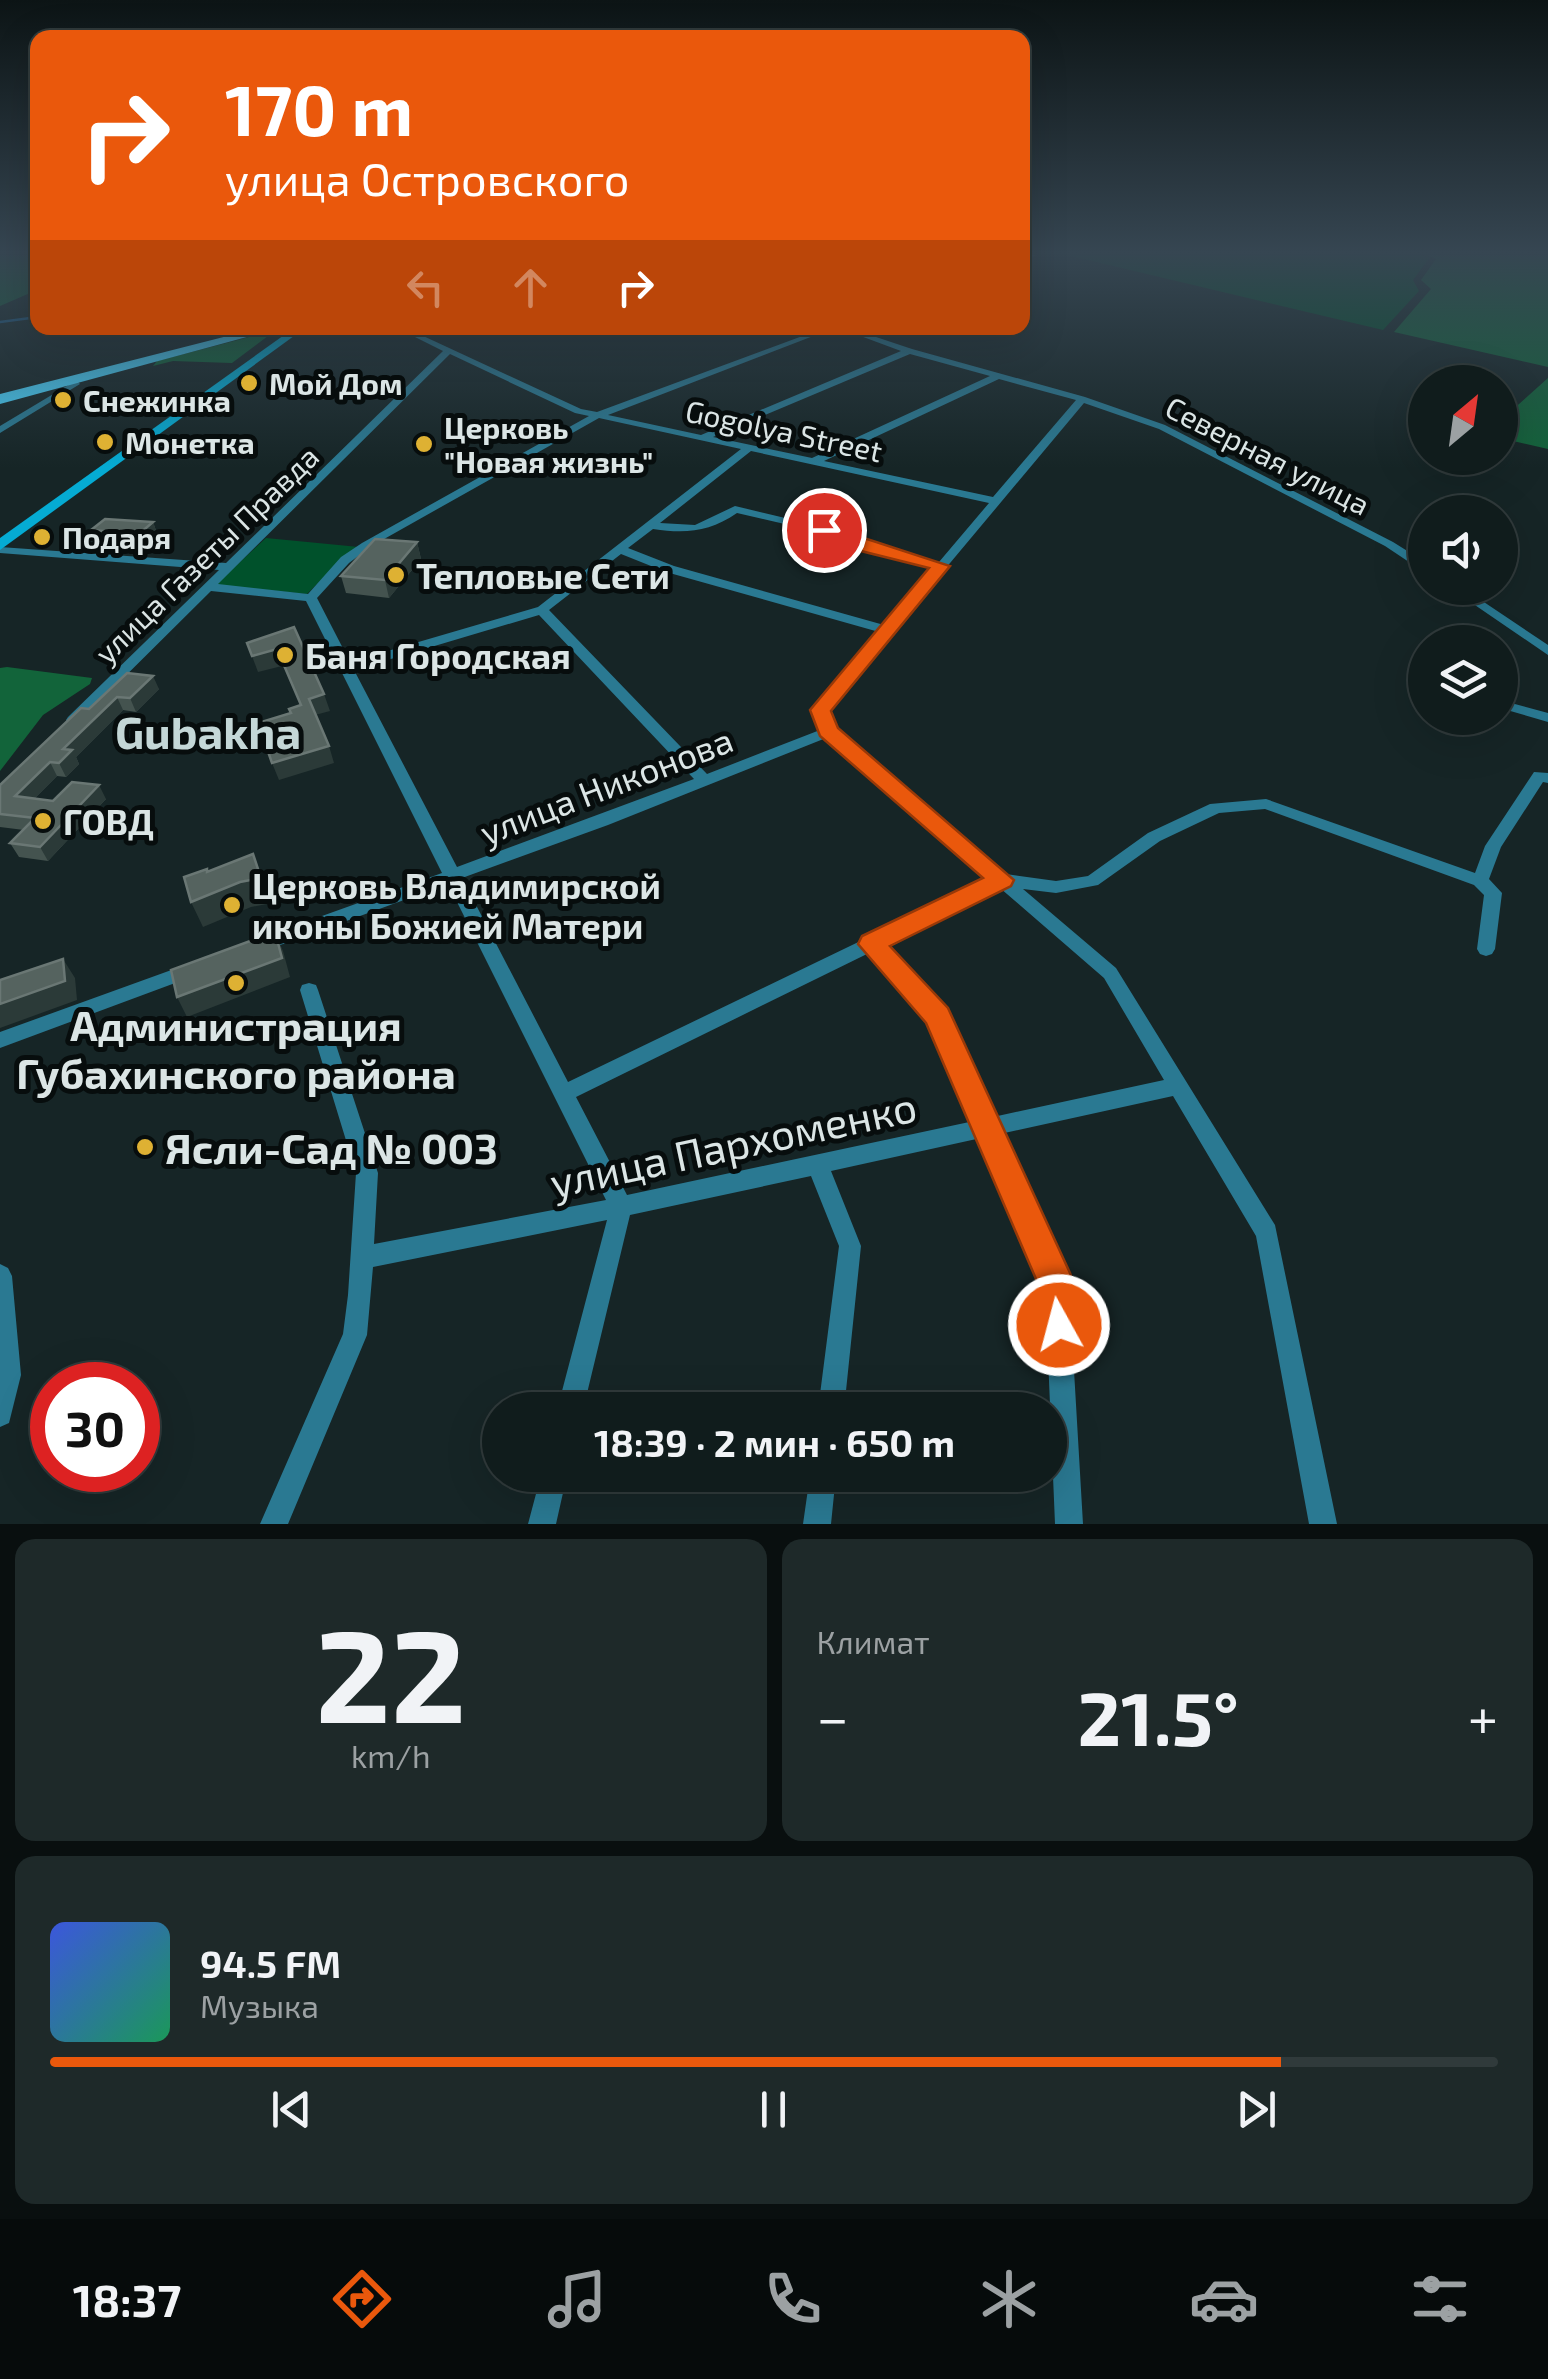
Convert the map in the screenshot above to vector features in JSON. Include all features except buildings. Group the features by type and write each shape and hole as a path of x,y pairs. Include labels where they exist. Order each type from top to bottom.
{"main road":[{"path":"0,399 246,335"},
{"path":"0,547 290,335"}],"street":[{"name":"Gogolya Street","path":"415,335 578,410 995,501"},
{"path":"311,598 345,560 366,546 598,415 811,335"},
{"name":"Северная улица","path":"863,335 1082,398 1204,446 1408,558"},
{"name":"улица Газеты Правда","path":"66,726 448,351"},
{"path":"702,438 909,351"},
{"path":"813,462 998,376"},
{"path":"0,430 76,384 72,380"},
{"path":"1082,398 820,710 828,732 1110,973 1268,1232 1323,1524"},
{"path":"345,668 542,610 749,448"},
{"path":"650,525 690,532 716,522 735,508 853,537 863,546 941,566"},
{"path":"0,547 228,567"},
{"path":"619,549 670,568 887,630"},
{"path":"208,587 311,598"},
{"path":"311,598 621,1207 575,1392"},
{"path":"1481,605 1548,651"},
{"path":"542,610 704,780"},
{"path":"1518,709 1548,718"},
{"name":"улица Никонова","path":"238,953 828,732"},
{"path":"1480,881 1493,846 1539,776 1548,778"},
{"path":"563,1094 1002,880 1056,888 1092,881 1154,837 1216,808 1266,804 1480,881 1493,893 1486,948"},
{"path":"871,944 938,1016 1057,1286 1069,1524"},
{"path":"0,1040 203,966"},
{"path":"274,1524 354,1335 362,1258 367,1173 309,990"},
{"name":"улица Пархоменко","path":"362,1258 621,1207 1178,1086"},
{"path":"817,1164 850,1246 832,1392"},
{"path":"0,1276 9,1375 0,1414"},
{"path":"542,1524 550,1492"},
{"path":"818,1524 821,1492"}],"green space":[{"path":"1399,326 1548,326 1548,367 1394,332"},
{"path":"269,335 232,363 173,361 153,366 157,361"},
{"path":"1548,378 1548,449 1518,442 1518,405"},
{"path":"266,538 359,547 307,594 215,585"},
{"path":"0,668 92,678 90,684 43,715 0,771"}],"place":[{"name":"Мой Дом","path":"249,383"},
{"name":"Снежинка","path":"63,400"},
{"name":"Монетка","path":"105,442"},
{"name":"Церковь \"Новая жизнь\"","path":"424,444"},
{"name":"Подаря","path":"42,537"},
{"name":"Тепловые Сети","path":"396,575"},
{"name":"Баня Городская","path":"285,655"},
{"name":"ГОВД","path":"43,821"},
{"name":"Церковь Владимирской иконы Божией Матери","path":"232,905"},
{"name":"Администрация Губахинского района","path":"236,983"},
{"name":"Ясли-Сад № 003","path":"145,1147"}],"district":[{"name":"Gubakha","path":"208,731"}],"route":[{"path":"824,530 853,537 863,546 941,566 820,710 828,732 1002,880 871,944 938,1016 1057,1286 1059,1325"}]}
